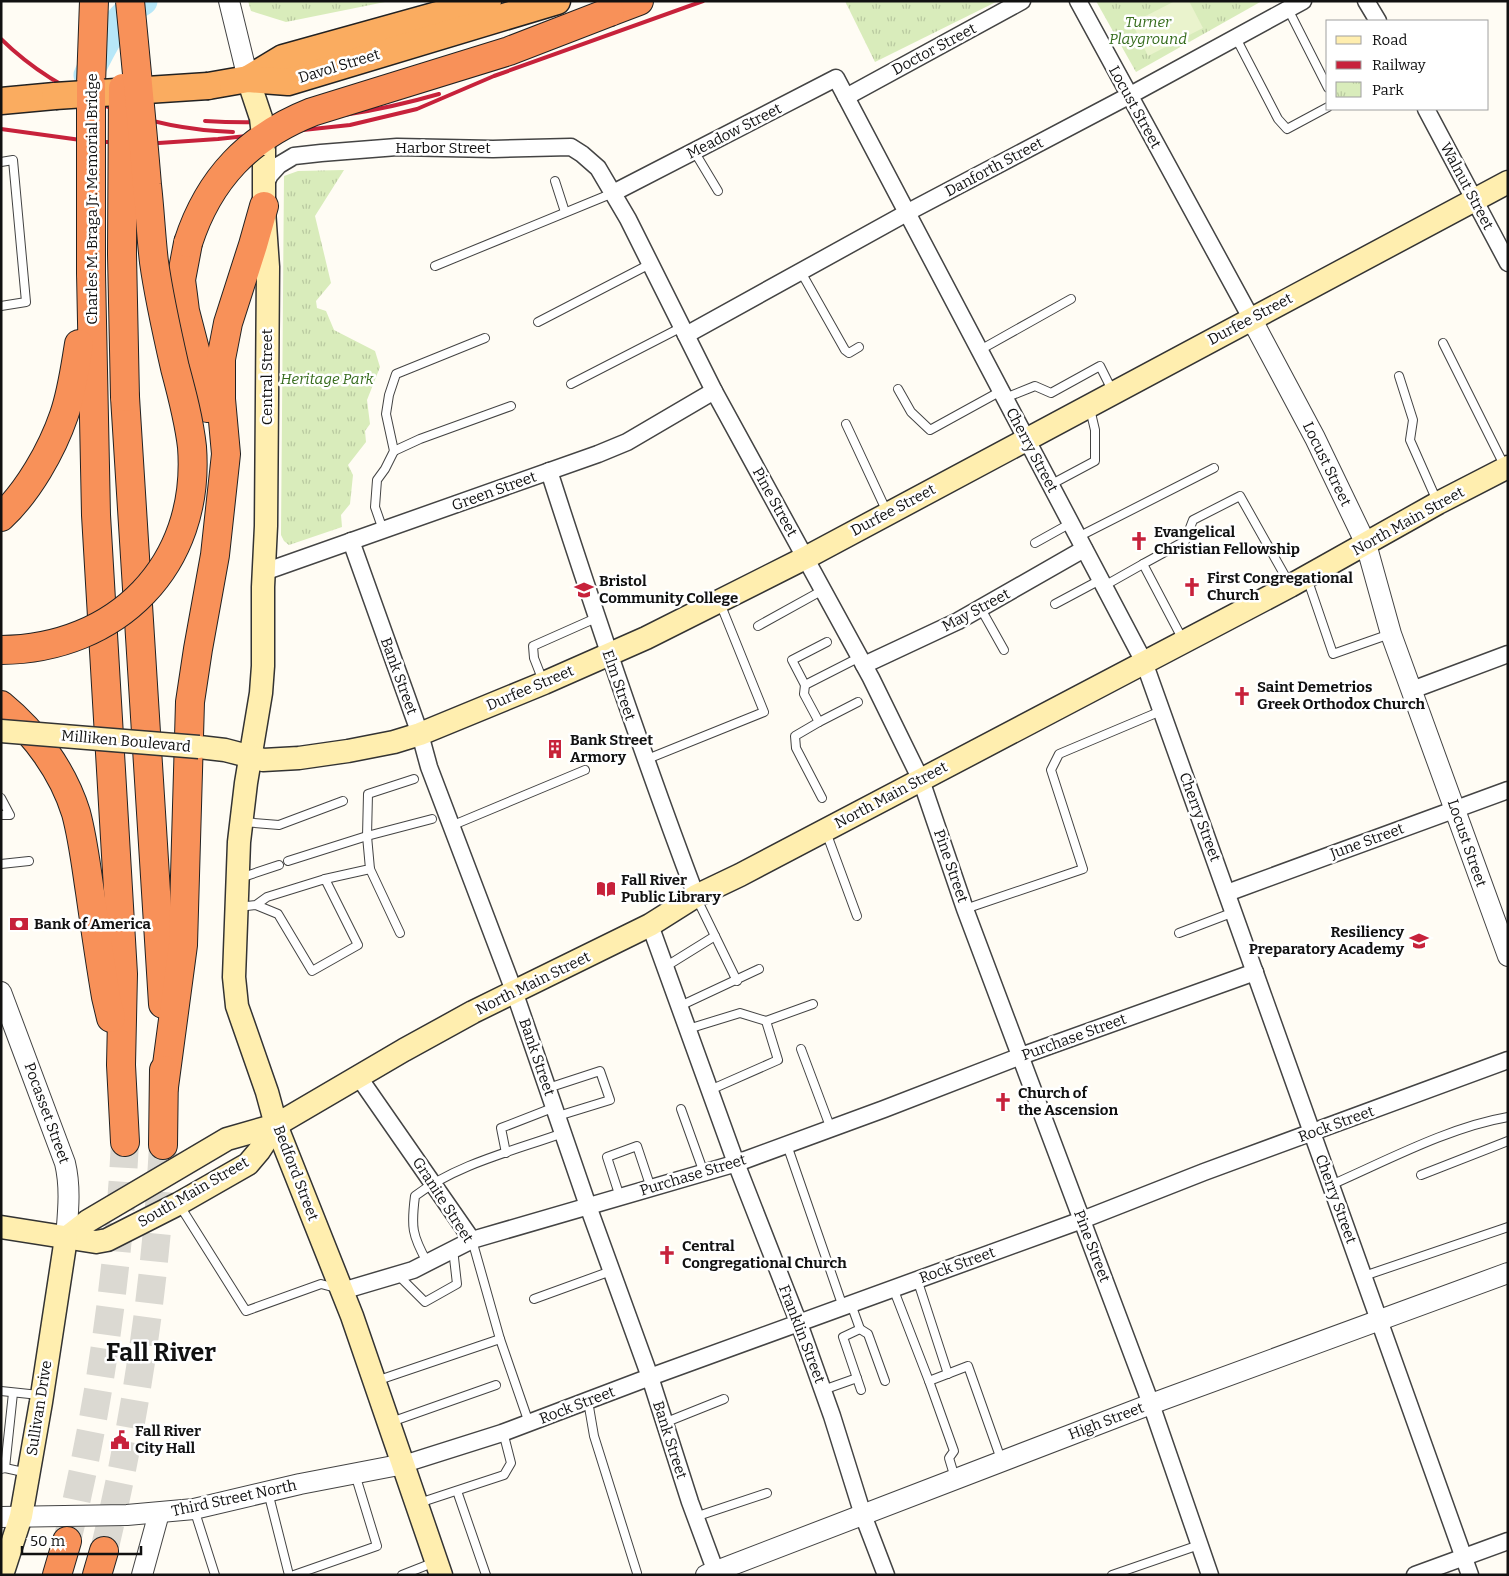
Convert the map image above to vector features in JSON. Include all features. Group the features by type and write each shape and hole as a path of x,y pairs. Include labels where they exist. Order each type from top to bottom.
{"highway":[{"name":"Charles M. Braga Jr. Memorial Bridge","path":"81,397 74,378 91,273 90,141 94,1"},
{"name":"Charles M. Braga Jr. Memorial Bridge","path":"126,1 122,187 125,397 161,971 164,1087"},
{"path":"1,650 40,648 70,640 95,629 122,612 144,592 162,570 178,540 188,508 192,476 192,446 162,311 154,261 130,1"},
{"name":"Davol Street","path":"248,79 283,58 457,6 488,1"},
{"name":"Davol Street","path":"248,79 288,82 557,1"},
{"path":"216,532 212,454 207,405 185,311 181,280 188,243 201,208 210,192 229,167 254,143 282,125 312,112 509,50 639,1"},
{"path":"1,101 208,86 248,79"},
{"path":"163,1145 164,1087 183,945 190,702 214,556 226,454 220,378 223,340 264,196"},
{"path":"1,516 24,490 42,463 64,416 81,397"},
{"path":"81,397 96,515 122,964 121,1065 125,1142"},
{"path":"1,705 25,727 48,757 69,793 76,813 106,997 121,1065"},
{"path":"57,1575 67,1541"}],"main road":[{"name":"Central Street","path":"248,79 261,118 264,144 264,196 268,267 263,666 260,700 250,757"},
{"name":"Durfee Street","path":"250,757 271,760 332,754 380,745 420,734 544,683 646,638 805,558 1508,182"},
{"name":"North Main Street","path":"276,1125 456,1021 650,925 696,896 1184,642 1438,503 1507,468"},
{"name":"Milliken Boulevard","path":"1,731 199,747 227,750 250,757"},
{"name":"Bedford Street","path":"250,757 241,822 237,879 246,906 234,977 237,1006 267,1092 276,1125 342,1291 439,1568"},
{"name":"South Main Street","path":"1,1227 96,1242 106,1240 178,1204 248,1164 276,1125"},
{"name":"South Main Street","path":"66,1238 88,1220 227,1139 276,1125"},
{"name":"Sullivan Drive","path":"2,1575 11,1516 29,1473 66,1238"}],"street":[{"name":"Central Street","path":"229,1 248,79"},
{"name":"Doctor Street","path":"846,97 1022,1"},
{"name":"Locust Street","path":"1078,1 1251,318 1314,438 1366,544 1391,634 1455,808 1503,930 1508,956"},
{"name":"Danforth Street","path":"684,331 801,272 907,212 1303,1"},
{"path":"1366,1 1377,20"},
{"name":"Meadow Street","path":"613,193 836,78 846,97"},
{"name":"Cherry Street","path":"846,97 1144,662 1470,1575"},
{"name":"Walnut Street","path":"1427,110 1508,263"},
{"name":"Harbor Street","path":"264,196 274,170 294,156 320,152 397,147 493,149 571,147 598,168 613,193"},
{"name":"Pine Street","path":"613,193 628,219 714,391 862,661 921,780 966,909 1151,1404 1210,1575"},
{"name":"Green Street","path":"264,572 627,442 714,391"},
{"name":"Elm Street","path":"549,471 596,618 645,760 696,896"},
{"name":"May Street","path":"862,661 958,622 981,609 1078,536"},
{"name":"Bank Street","path":"351,541 420,734 429,767 514,991 588,1206 650,1377 713,1573"},
{"path":"1412,690 1508,654"},
{"name":"June Street","path":"1227,893 1508,790"},
{"name":"Franklin Street","path":"650,925 736,1163 823,1390 863,1515 886,1575"},
{"name":"Purchase Street","path":"342,1291 413,1270 472,1240 736,1163 831,1129 1021,1056 1255,972"},
{"name":"Pocasset Street","path":"1,992 65,1162 69,1190 66,1238"},
{"name":"Rock Street","path":"404,1464 528,1423 1082,1220 1204,1172 1508,1060"},
{"name":"Granite Street","path":"358,1076 472,1240"},
{"name":"High Street","path":"713,1573 1151,1404 1508,1273"},
{"name":"Third Street North","path":"11,1516 45,1517 159,1513 194,1509 404,1464"},
{"path":"142,1575 159,1513"},
{"path":"1415,1575 1508,1541"}],"lane":[{"path":"1288,9 1326,84"},
{"path":"1236,38 1278,119 1287,129 1326,108"},
{"path":"694,151 718,191"},
{"path":"1,162 13,160 26,302 1,306"},
{"path":"555,181 565,212"},
{"path":"434,266 613,193"},
{"path":"538,322 650,264"},
{"path":"801,272 845,350 849,352 859,347"},
{"path":"980,350 1071,299"},
{"path":"571,384 684,331"},
{"path":"383,530 375,507 377,480 386,469 394,450 386,414 396,374 486,338"},
{"path":"1443,344 1507,468"},
{"path":"898,389 911,412 930,430 1003,395 1035,386 1051,393 1100,366 1113,392"},
{"path":"1399,376 1413,420 1410,440 1438,503"},
{"path":"1050,484 1095,461 1095,430 1089,405"},
{"path":"394,450 511,406"},
{"path":"846,424 888,514"},
{"path":"1035,543 1078,536 1214,468"},
{"path":"1055,604 1143,564 1185,541 1193,520 1240,496 1298,581 1333,654 1391,634"},
{"path":"1143,564 1184,642"},
{"path":"758,626 823,590"},
{"path":"645,760 764,712 720,601"},
{"path":"981,609 1004,650"},
{"path":"544,683 534,658 533,646 596,618"},
{"path":"819,722 804,694 805,685 792,660 827,642"},
{"path":"805,685 862,661"},
{"path":"822,798 796,748 795,736 858,702"},
{"path":"966,909 1083,869 1051,770 1059,754 1161,711"},
{"path":"451,826 584,770"},
{"path":"400,933 370,869 367,836 368,794 414,779"},
{"path":"1,798 10,814 1,815"},
{"path":"241,822 279,825 343,801"},
{"path":"288,861 367,836 432,819"},
{"path":"826,830 857,916"},
{"path":"1,864 29,861"},
{"path":"237,879 279,865"},
{"path":"246,906 267,897 325,879 370,869"},
{"path":"246,906 278,914 312,971 358,945 325,879"},
{"path":"696,896 737,981"},
{"path":"1179,933 1234,912"},
{"path":"665,967 716,936"},
{"path":"680,1006 737,981 759,969"},
{"path":"688,1029 740,1013 766,1021 813,1004"},
{"path":"710,1090 778,1060 766,1021"},
{"path":"801,1049 831,1129"},
{"path":"506,1153 501,1128 556,1112 610,1100 600,1071 548,1088"},
{"path":"681,1109 704,1173"},
{"path":"1331,1185 1433,1139 1508,1117"},
{"path":"426,1262 414,1238 412,1215 415,1196 432,1183 457,1171 563,1133"},
{"path":"1420,1175 1508,1141"},
{"path":"787,1145 847,1305 860,1329 868,1334 885,1381"},
{"path":"620,1197 607,1157 637,1146 651,1188"},
{"path":"178,1204 246,1311 321,1284 329,1285 342,1291"},
{"path":"1364,1276 1508,1226"},
{"name":"Granite Street","path":"472,1240 500,1340 528,1423"},
{"path":"397,1274 425,1302 457,1284 453,1248"},
{"path":"534,1299 611,1271"},
{"path":"917,1279 948,1374"},
{"path":"893,1288 954,1450 949,1458 955,1480"},
{"path":"860,1329 843,1338 861,1390"},
{"path":"375,1381 500,1340"},
{"path":"929,1381 968,1366 1002,1462"},
{"path":"823,1390 857,1378"},
{"path":"389,1422 496,1385"},
{"path":"1,1391 42,1395"},
{"path":"13,1393 3,1468 29,1473"},
{"path":"664,1423 724,1399"},
{"path":"588,1401 594,1436 637,1574"},
{"path":"418,1504 504,1475 511,1463 503,1432"},
{"path":"294,1575 378,1546 355,1474"},
{"path":"457,1491 486,1575"},
{"path":"268,1492 289,1575"},
{"path":"695,1517 767,1493"},
{"path":"194,1509 215,1575"},
{"path":"1112,1575 1199,1544"},
{"path":"402,1575 439,1568"}],"green space":[{"path":"248,1 390,1 286,22 251,11"},
{"path":"845,1 998,1 875,62"},
{"name":"Turner Playground","path":"1096,1 1262,1 1136,72"},
{"path":"1175,1 1189,1 1203,28 1148,56 1132,23"},
{"name":"Heritage Park","path":"344,170 315,216 331,283 316,301 317,308 326,311 334,330 375,351 380,367 367,400 370,424 365,431 366,442 348,465 353,475 350,504 341,515 342,527 289,545 281,535 284,176 298,171"}],"waterway":[{"path":"88,75 117,24 133,7 143,1"}],"tunnel":[{"path":"67,1541 98,1393 112,1293 125,1142"},
{"path":"104,1551 126,1450 143,1350 160,1197 163,1145"}],"railway":[{"path":"1,129 88,141 144,144 218,139 350,125 417,109 494,76 703,1"},
{"path":"1,39 25,60 51,78 79,94 108,107 169,125 233,132"},
{"path":"205,121 265,122 323,118 353,114 439,94"}],"place":[{"name":"Evangelical Christian Fellowship","path":"1139,541"},
{"name":"First Congregational Church","path":"1192,587"},
{"name":"Bristol Community College","path":"584,590"},
{"name":"Saint Demetrios Greek Orthodox Church","path":"1242,696"},
{"name":"Bank Street Armory","path":"555,749"},
{"name":"Fall River Public Library","path":"606,889"},
{"name":"Bank of America","path":"19,924"},
{"name":"Resiliency Preparatory Academy","path":"1419,941"},
{"name":"Church of the Ascension","path":"1003,1102"},
{"name":"Central Congregational Church","path":"667,1255"},
{"name":"Fall River City Hall","path":"120,1440"}],"district":[{"name":"Fall River","path":"161,1353"}]}
